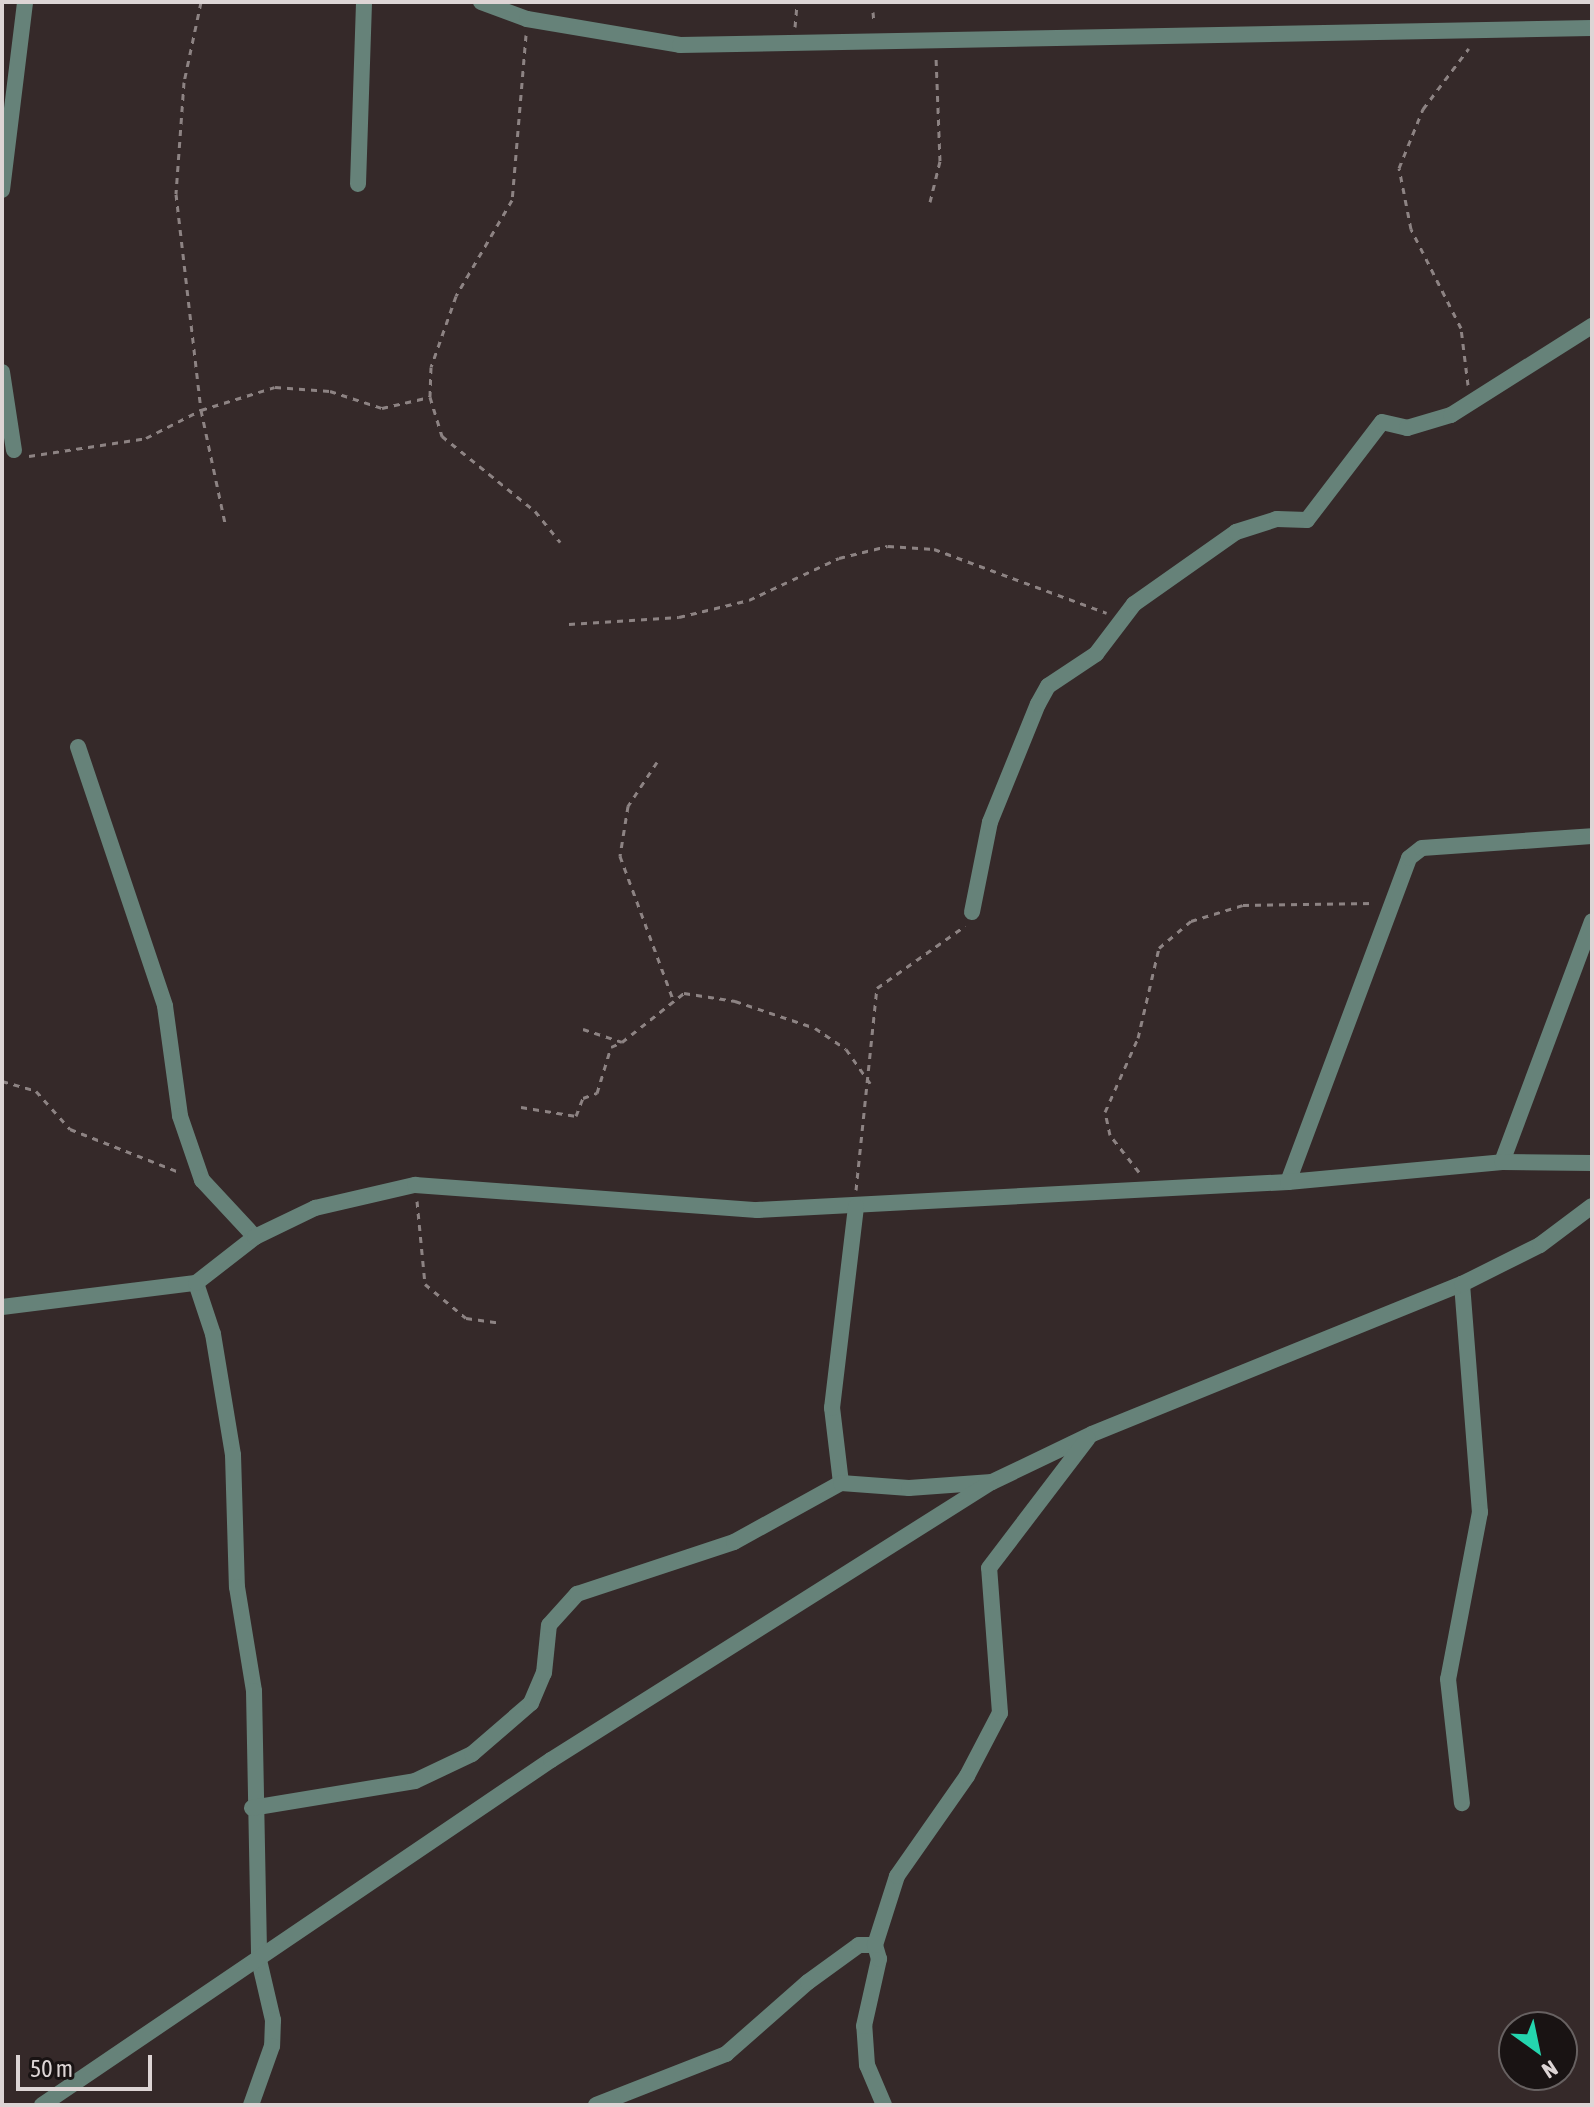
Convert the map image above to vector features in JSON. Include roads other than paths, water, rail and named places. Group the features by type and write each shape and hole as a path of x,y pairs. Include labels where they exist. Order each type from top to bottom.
{"street":[{"path":"2,190 25,2"},
{"path":"358,184 364,2"},
{"path":"481,2 527,19 680,45 935,45 1592,28"},
{"path":"972,912 990,822 1038,704 1048,686 1096,654 1134,604 1236,532 1277,519 1307,520 1382,422 1429,425 1472,404 1592,326"},
{"path":"2,372 14,450"},
{"path":"78,747 165,1006 180,1116 202,1180 255,1237"},
{"path":"1288,1182 1395,904 1409,858 1422,848 1592,836"},
{"path":"1502,1162 1592,921"},
{"path":"2,1307 196,1283 255,1237 315,1208 415,1185 757,1210 1288,1182 1502,1162 1592,1163"},
{"path":"841,1483 832,1408 856,1206"},
{"path":"42,2105 551,1760 992,1482 1092,1434 1462,1284 1540,1245 1592,1206"},
{"path":"196,1283 213,1334 233,1455 237,1587 254,1691 252,1808 259,1960 272,2046 251,2105"},
{"path":"1462,1284 1480,1512 1448,1679 1462,1803"},
{"path":"884,2105 867,2065 864,2026 879,1959 875,1945 897,1876 976,1763 1000,1713 989,1568 1092,1434"},
{"path":"252,1808 373,1791 444,1770 508,1730 531,1703 557,1608 577,1594 734,1542 841,1483 909,1488 992,1482"},
{"path":"596,2105 726,2054 808,1982 859,1945 875,1945"}]}
